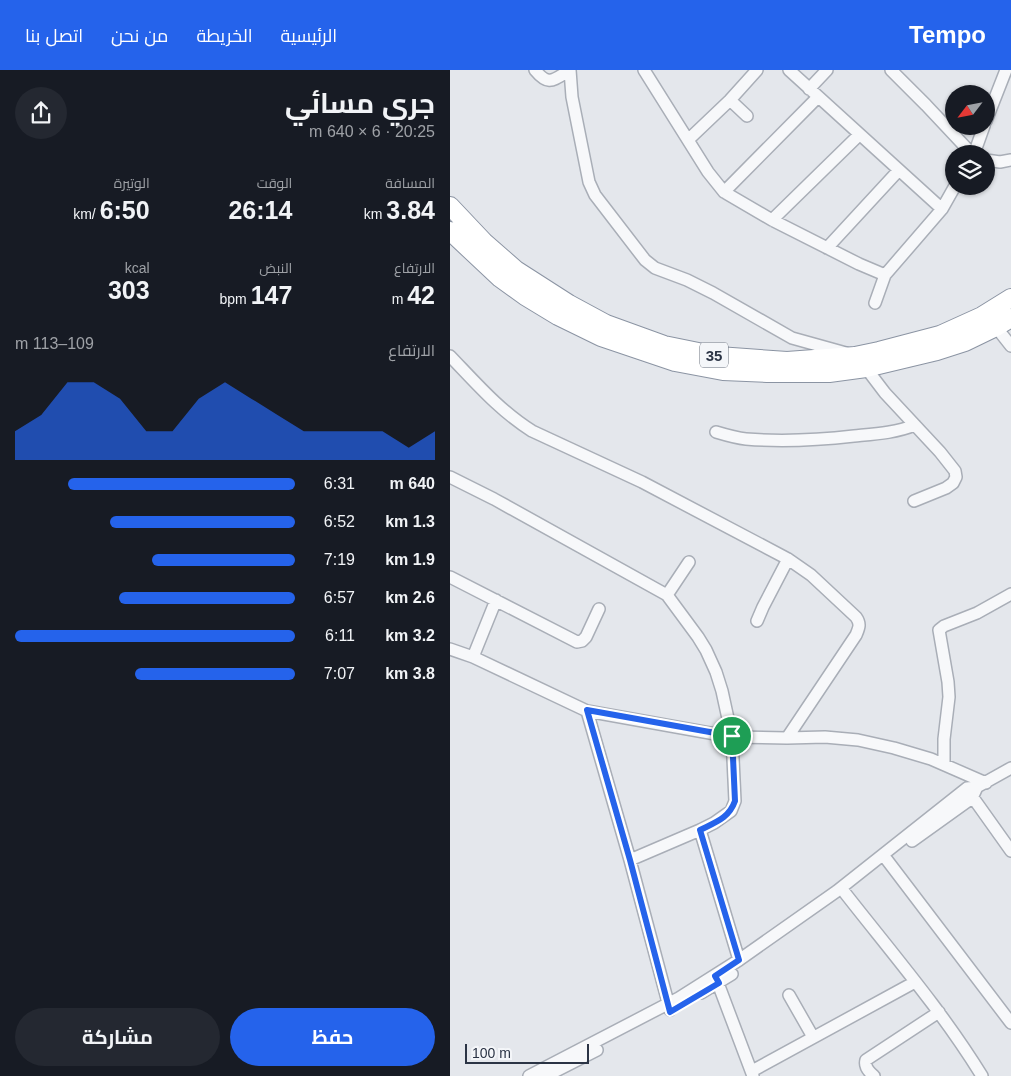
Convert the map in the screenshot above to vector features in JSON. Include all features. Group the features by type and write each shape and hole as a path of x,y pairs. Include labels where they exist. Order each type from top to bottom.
{"highway":[{"name":"35","path":"450,206 484,242 516,270 568,304 606,324 664,345 718,356 786,361 860,362 937,351 965,342 1003,323"},
{"name":"35","path":"450,231 500,278 558,316 602,337 675,362 723,371 829,373 860,362 879,351 940,335 982,316 1011,298"}],"street":[{"path":"535,70 548,81 570,70 572,97 589,182 594,195 645,260 656,268 713,293 792,338 860,362 885,394 952,466 956,477 953,483 946,488 914,501"},
{"path":"644,70 708,172 724,192 772,220 885,275"},
{"path":"688,140 730,100 757,70"},
{"path":"789,70 942,208"},
{"path":"724,192 814,93 827,70"},
{"path":"891,70 964,145"},
{"path":"995,98 1006,70"},
{"path":"730,100 747,116"},
{"path":"772,220 859,135"},
{"path":"995,161 1011,160"},
{"path":"827,248 899,170"},
{"path":"875,303 885,275 942,208 950,195"},
{"path":"1003,323 1011,346"},
{"path":"450,356 499,406 532,431 642,482 788,559 811,575 856,617 860,624 856,635 787,738"},
{"path":"716,432 745,439 790,440 888,433 915,425"},
{"path":"450,477 494,499 667,596 706,650 722,691 732,736 735,801 731,811 724,817 700,830 630,860"},
{"path":"757,621 788,559"},
{"path":"667,596 689,562"},
{"path":"450,578 577,642 586,638 599,609"},
{"path":"944,764 944,739 949,698 939,630 944,626 977,613 1011,594"},
{"path":"473,658 496,600"},
{"path":"450,649 587,710 732,736 825,737 858,740 931,759 944,764 976,789 1011,851"},
{"path":"587,710 630,860 669,1008"},
{"path":"717,979 739,960 976,789 1011,768"},
{"path":"546,1076 669,1008 717,979 846,893 976,789"},
{"path":"700,830 739,960"},
{"path":"887,860 1011,1023"},
{"path":"846,893 939,1012 982,1076"},
{"path":"717,979 752,1073 813,1037 915,982"},
{"path":"789,995 813,1037"},
{"path":"529,1076 669,1008"},
{"path":"874,1076 865,1066 866,1060 939,1012"}],"route":[{"path":"587,710 732,736 735,801 731,811 724,817 700,830 739,960 715,976 719,983 670,1012 630,860 587,710"}]}
